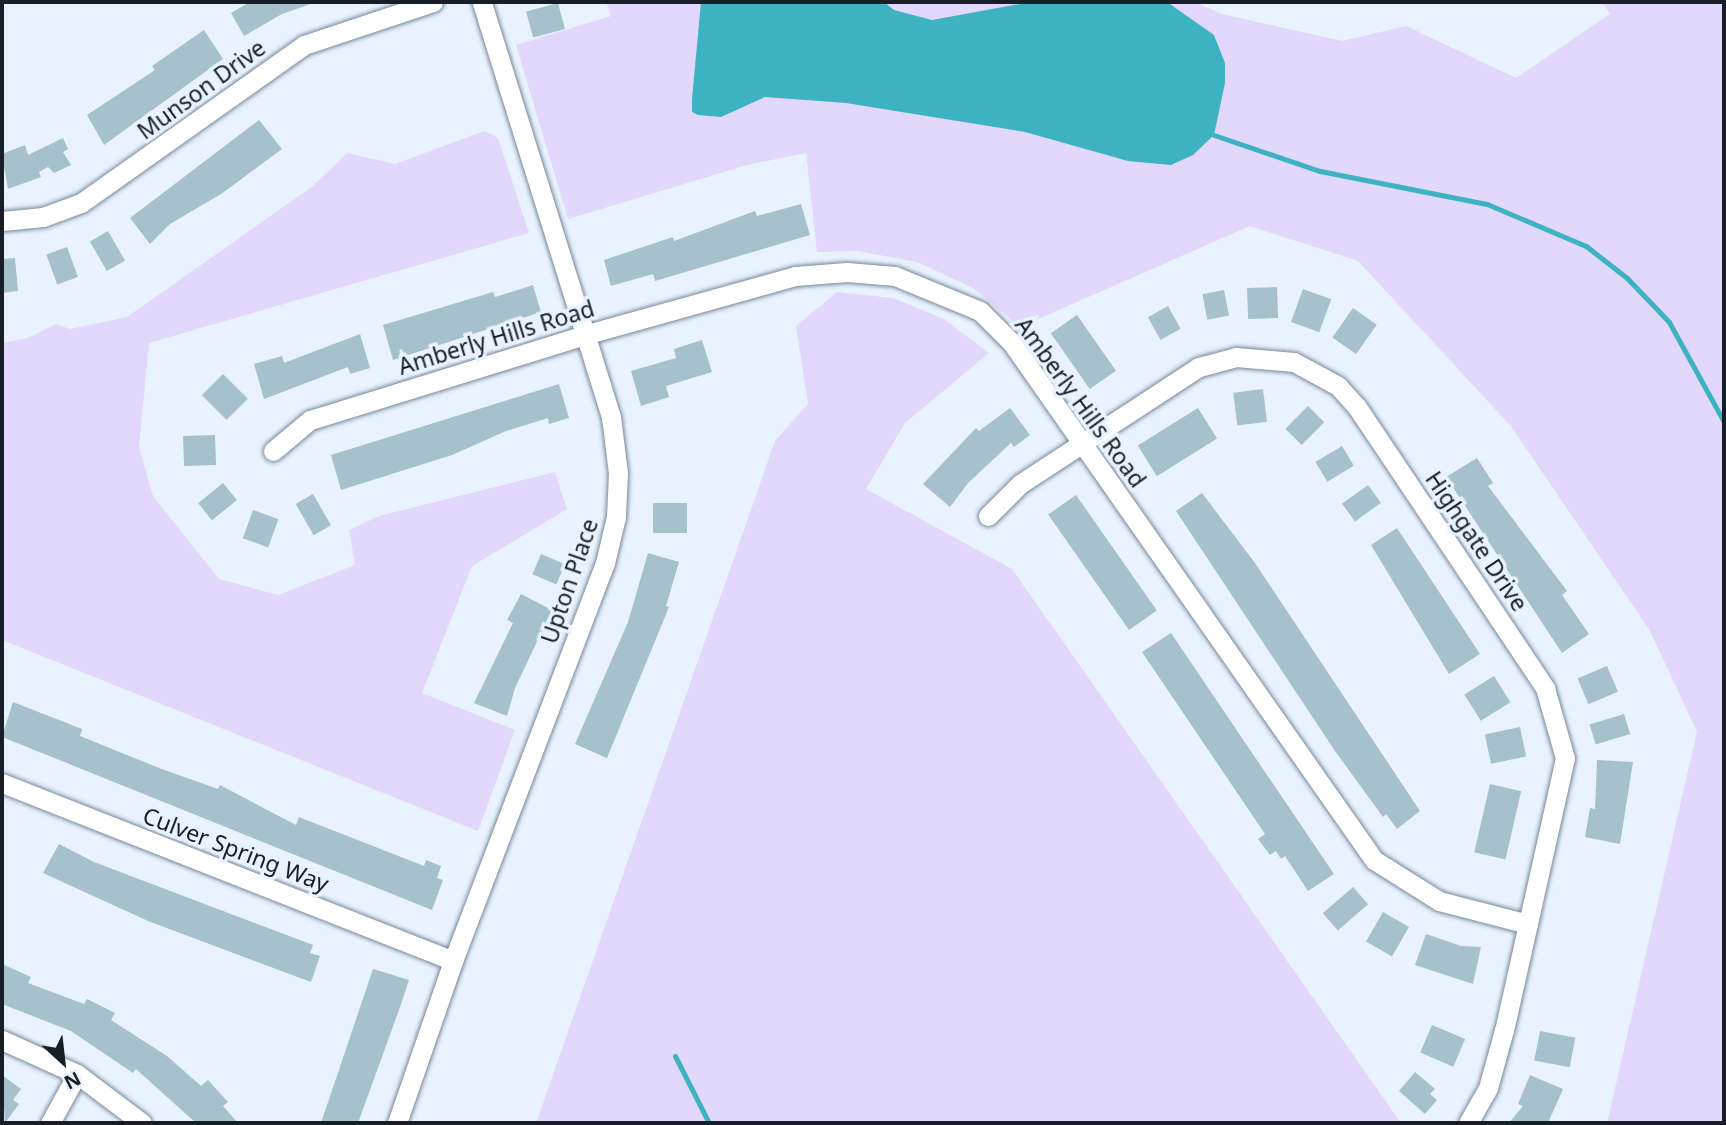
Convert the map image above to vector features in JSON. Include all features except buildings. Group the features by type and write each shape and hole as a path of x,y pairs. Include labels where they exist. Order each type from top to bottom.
{"street":[{"name":"Munson Drive","path":"2,221 43,217 81,203 304,45 433,2"},
{"name":"Upton Place","path":"397,1123 453,961 605,563 616,517 618,472 611,417 482,2"},
{"name":"Amberly Hills Road","path":"273,451 310,420 584,335 795,276 847,272 895,276 980,311 1012,343 1083,441 1323,794 1374,860 1439,901 1528,925"},
{"name":"Highgate Drive","path":"988,516 1020,484 1199,367 1236,357 1294,362 1339,386 1545,688 1558,722 1565,758 1561,789 1488,1088 1468,1123"},
{"name":"Culver Spring Way","path":"2,783 453,961"},
{"path":"2,1040 77,1074 142,1123"},
{"path":"50,1123 77,1074"}],"shaded area":[{"path":"606,2 1195,2 1222,14 1342,41 1406,26 1516,78 1610,14 1602,2 1724,2 1724,1123 1607,1123 1697,732 1649,629 1510,425 1358,261 1250,226 1020,327 973,288 917,262 857,251 817,252 806,153 747,165 568,219 516,45 611,16"},
{"path":"484,131 498,138 529,233 149,343 139,447 153,496 219,579 278,595 355,565 349,530 379,516 555,472 567,509 472,566 422,693 515,730 478,831 2,640 2,343 28,338 56,324 70,329 127,317 313,186 347,153 395,164"},
{"path":"837,292 893,298 944,319 989,353 905,423 866,489 1012,569 1401,1123 536,1123 775,441 808,404 796,326"}],"water":[{"path":"701,2 884,2 894,10 932,20 1031,2 1167,2 1214,35 1225,63 1225,83 1214,135 1193,155 1171,165 1128,161 1025,132 846,103 765,97 721,117 698,115 692,112 692,99"}],"waterway":[{"path":"1214,135 1320,171 1487,204 1586,246 1627,278 1669,322 1724,422"},
{"path":"675,1056 709,1123"}]}
